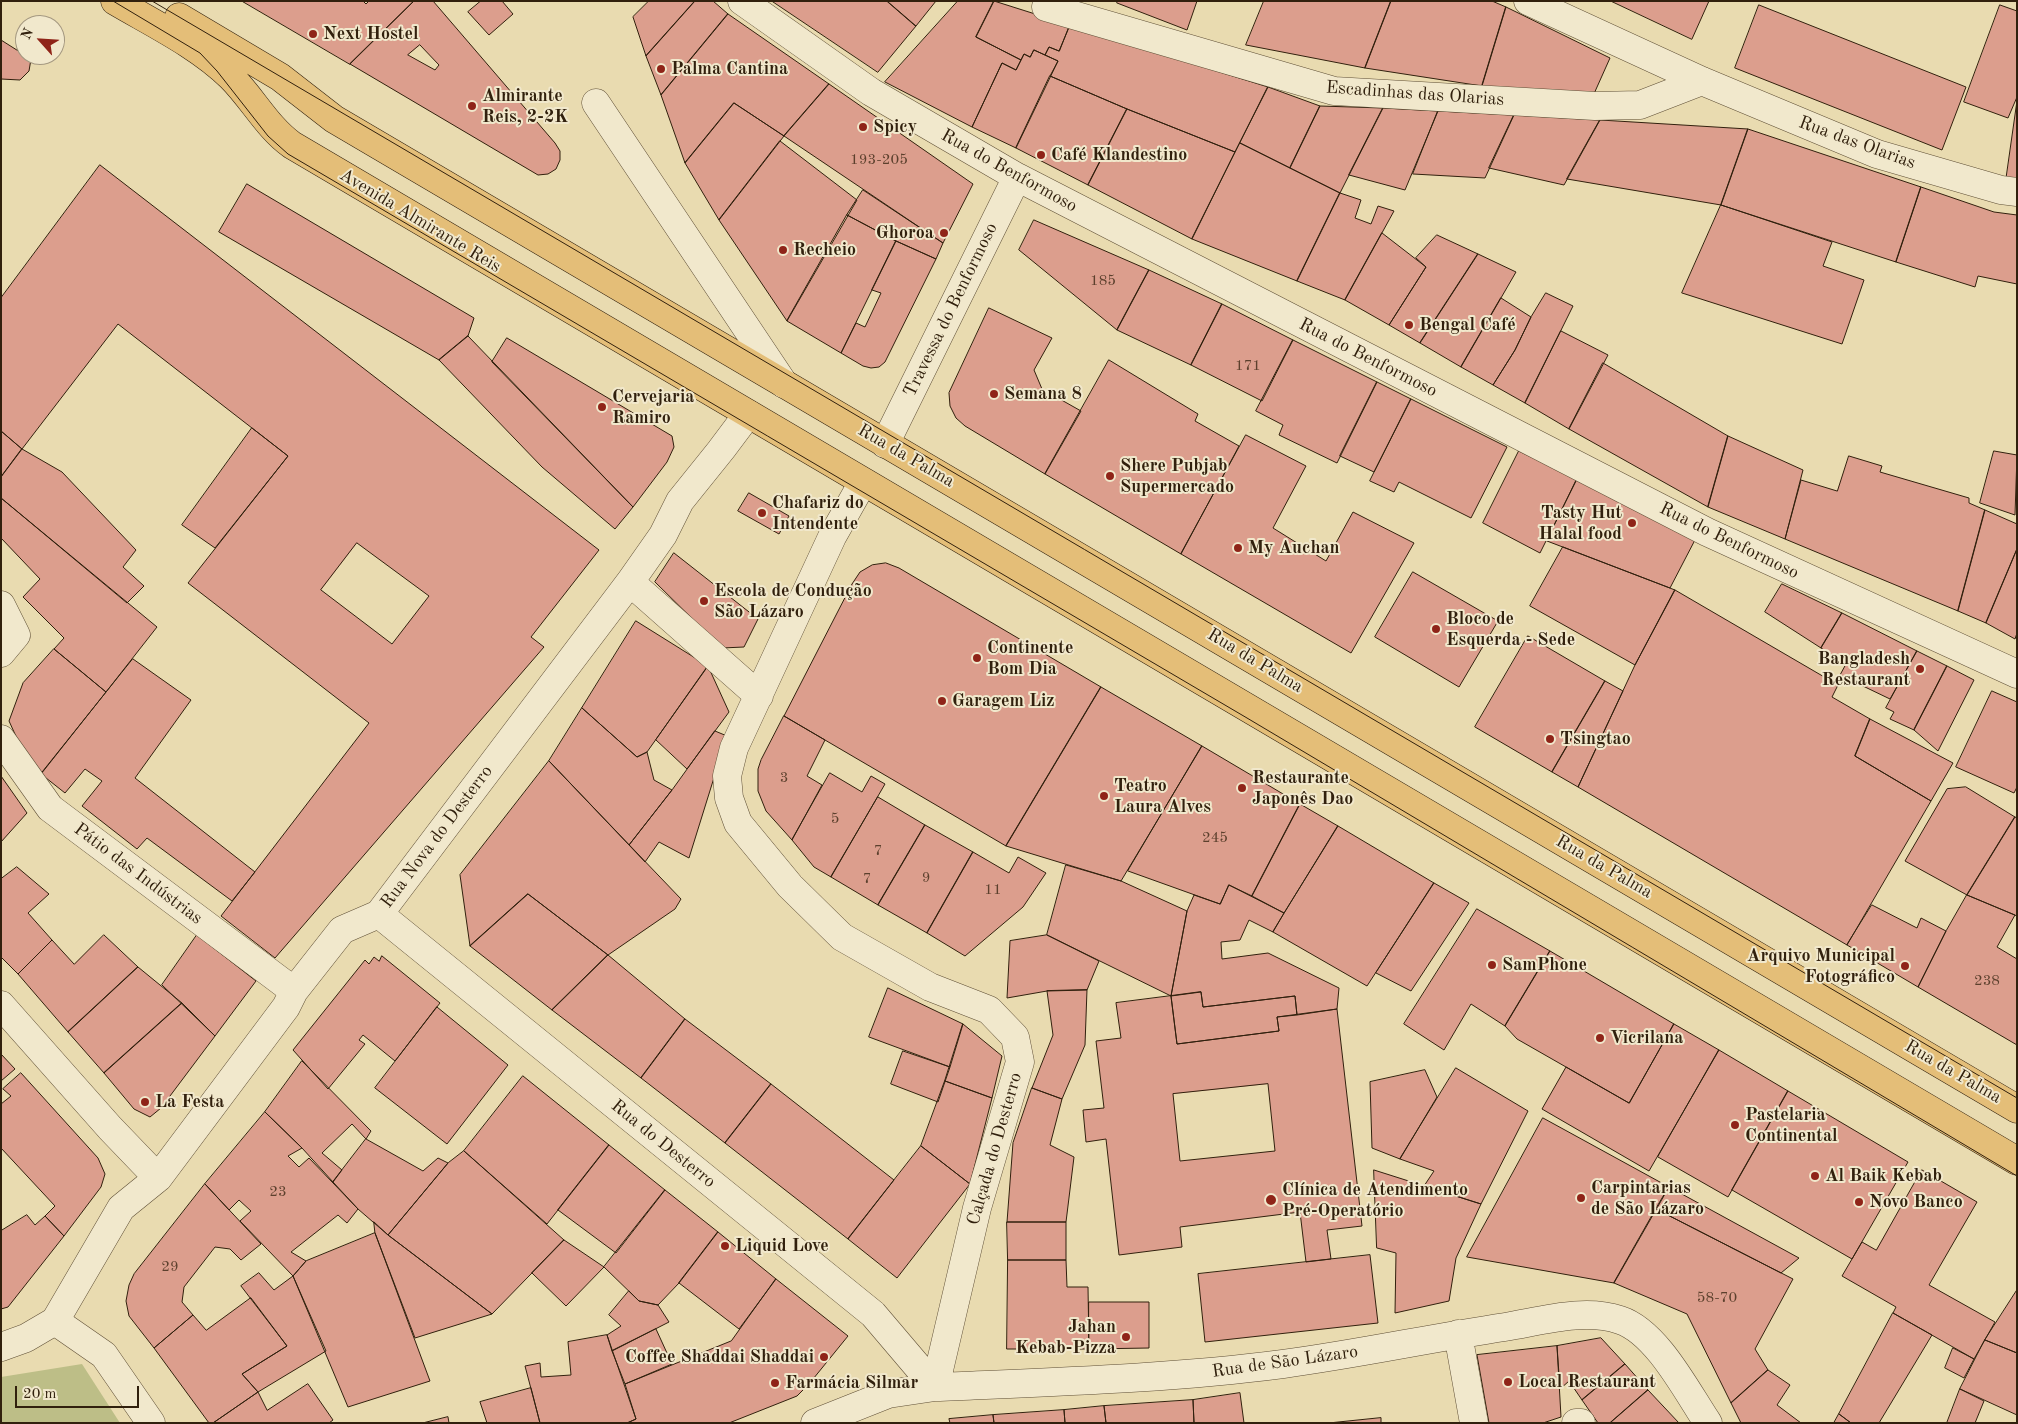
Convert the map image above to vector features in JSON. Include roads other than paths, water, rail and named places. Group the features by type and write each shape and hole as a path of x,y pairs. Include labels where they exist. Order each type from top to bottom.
{"main road":[{"name":"Avenida Almirante Reis","path":"115,1 200,52 218,65 232,78 278,135 292,146 748,414"},
{"path":"152,1 280,77 334,119 784,384"},
{"name":"Rua da Palma","path":"784,384 2017,1109"},
{"path":"748,414 2017,1161"},
{"path":"863,482 885,444"}],"street":[{"name":"Rua do Benformoso","path":"742,1 871,92 1017,177 1707,532 2017,674"},
{"name":"Rua das Olarias","path":"1528,1 1702,81 1877,154 2000,190 2017,192"},
{"name":"Escadinhas das Olarias","path":"1046,7 1334,91 1595,106 1640,105 1702,81"},
{"name":"Rua da Palma","path":"596,103 784,384"},
{"name":"Travessa do Benformoso","path":"885,444 1017,177"},
{"name":"Rua Nova do Desterro","path":"55,1321 121,1208 158,1178 286,1007 294,991 342,930 379,914 630,582 663,535 680,501 748,414"},
{"name":"Calçada do Desterro","path":"863,482 832,537 760,696 734,748 726,776 729,798 738,824 790,886 842,937 930,988 989,1010 1015,1037 1020,1062 977,1208 935,1387"},
{"path":"630,582 760,696"},
{"path":"1,605 16,635 1,653"},
{"name":"Pátio das Indústrias","path":"1,739 50,808 294,991"},
{"name":"Rua do Desterro","path":"379,914 873,1314 935,1387"},
{"path":"1,1005 110,1128 158,1178"},
{"name":"Rua de São Lázaro","path":"815,1423 888,1394 935,1387 1181,1376 1285,1364 1567,1317 1595,1316 1621,1320 1642,1332 1662,1353 1708,1423"},
{"path":"1,1347 26,1338 55,1321 104,1355 151,1423"},
{"path":"1458,1334 1474,1423"},
{"path":"1576,1423 1581,1423"}],"tram line":[{"path":"113,1 200,53 217,71 268,136 288,154 1247,718 2017,1176"},
{"path":"152,1 2017,1098"}],"place":[{"name":"Next Hostel","path":"313,34"},
{"name":"Palma Cantina","path":"661,69"},
{"name":"Almirante Reis, 2-2K","path":"472,106"},
{"name":"Spicy","path":"863,127"},
{"name":"Café Klandestino","path":"1041,155"},
{"name":"Ghoroa","path":"944,233"},
{"name":"Recheio","path":"783,250"},
{"name":"Bengal Café","path":"1409,325"},
{"name":"Semana 8","path":"994,394"},
{"name":"Cervejaria Ramiro","path":"602,407"},
{"name":"Shere Pubjab Supermercado","path":"1110,476"},
{"name":"Chafariz do Intendente","path":"762,513"},
{"name":"Tasty Hut Halal food","path":"1632,523"},
{"name":"My Auchan","path":"1238,548"},
{"name":"Escola de Condução São Lázaro","path":"704,601"},
{"name":"Bloco de Esquerda - Sede","path":"1436,629"},
{"name":"Continente Bom Dia","path":"977,658"},
{"name":"Bangladesh Restaurant","path":"1920,669"},
{"name":"Garagem Liz","path":"942,701"},
{"name":"Tsingtao","path":"1550,739"},
{"name":"Restaurante Japonês Dao","path":"1242,788"},
{"name":"Teatro Laura Alves","path":"1104,796"},
{"name":"SamPhone","path":"1492,965"},
{"name":"Arquivo Municipal Fotográfico","path":"1905,966"},
{"name":"Vicrilana","path":"1600,1038"},
{"name":"La Festa","path":"145,1102"},
{"name":"Pastelaria Continental","path":"1735,1125"},
{"name":"Al Baik Kebab","path":"1815,1176"},
{"name":"Carpintarias de São Lázaro","path":"1581,1198"},
{"name":"Clínica de Atendimento Pré-Operatório","path":"1271,1200"},
{"name":"Novo Banco","path":"1859,1202"},
{"name":"Liquid Love","path":"725,1246"},
{"name":"Jahan Kebab-Pizza","path":"1126,1337"},
{"name":"Coffee Shaddai Shaddai","path":"824,1357"},
{"name":"Local Restaurant","path":"1508,1382"},
{"name":"Farmácia Silmar","path":"775,1383"}]}
